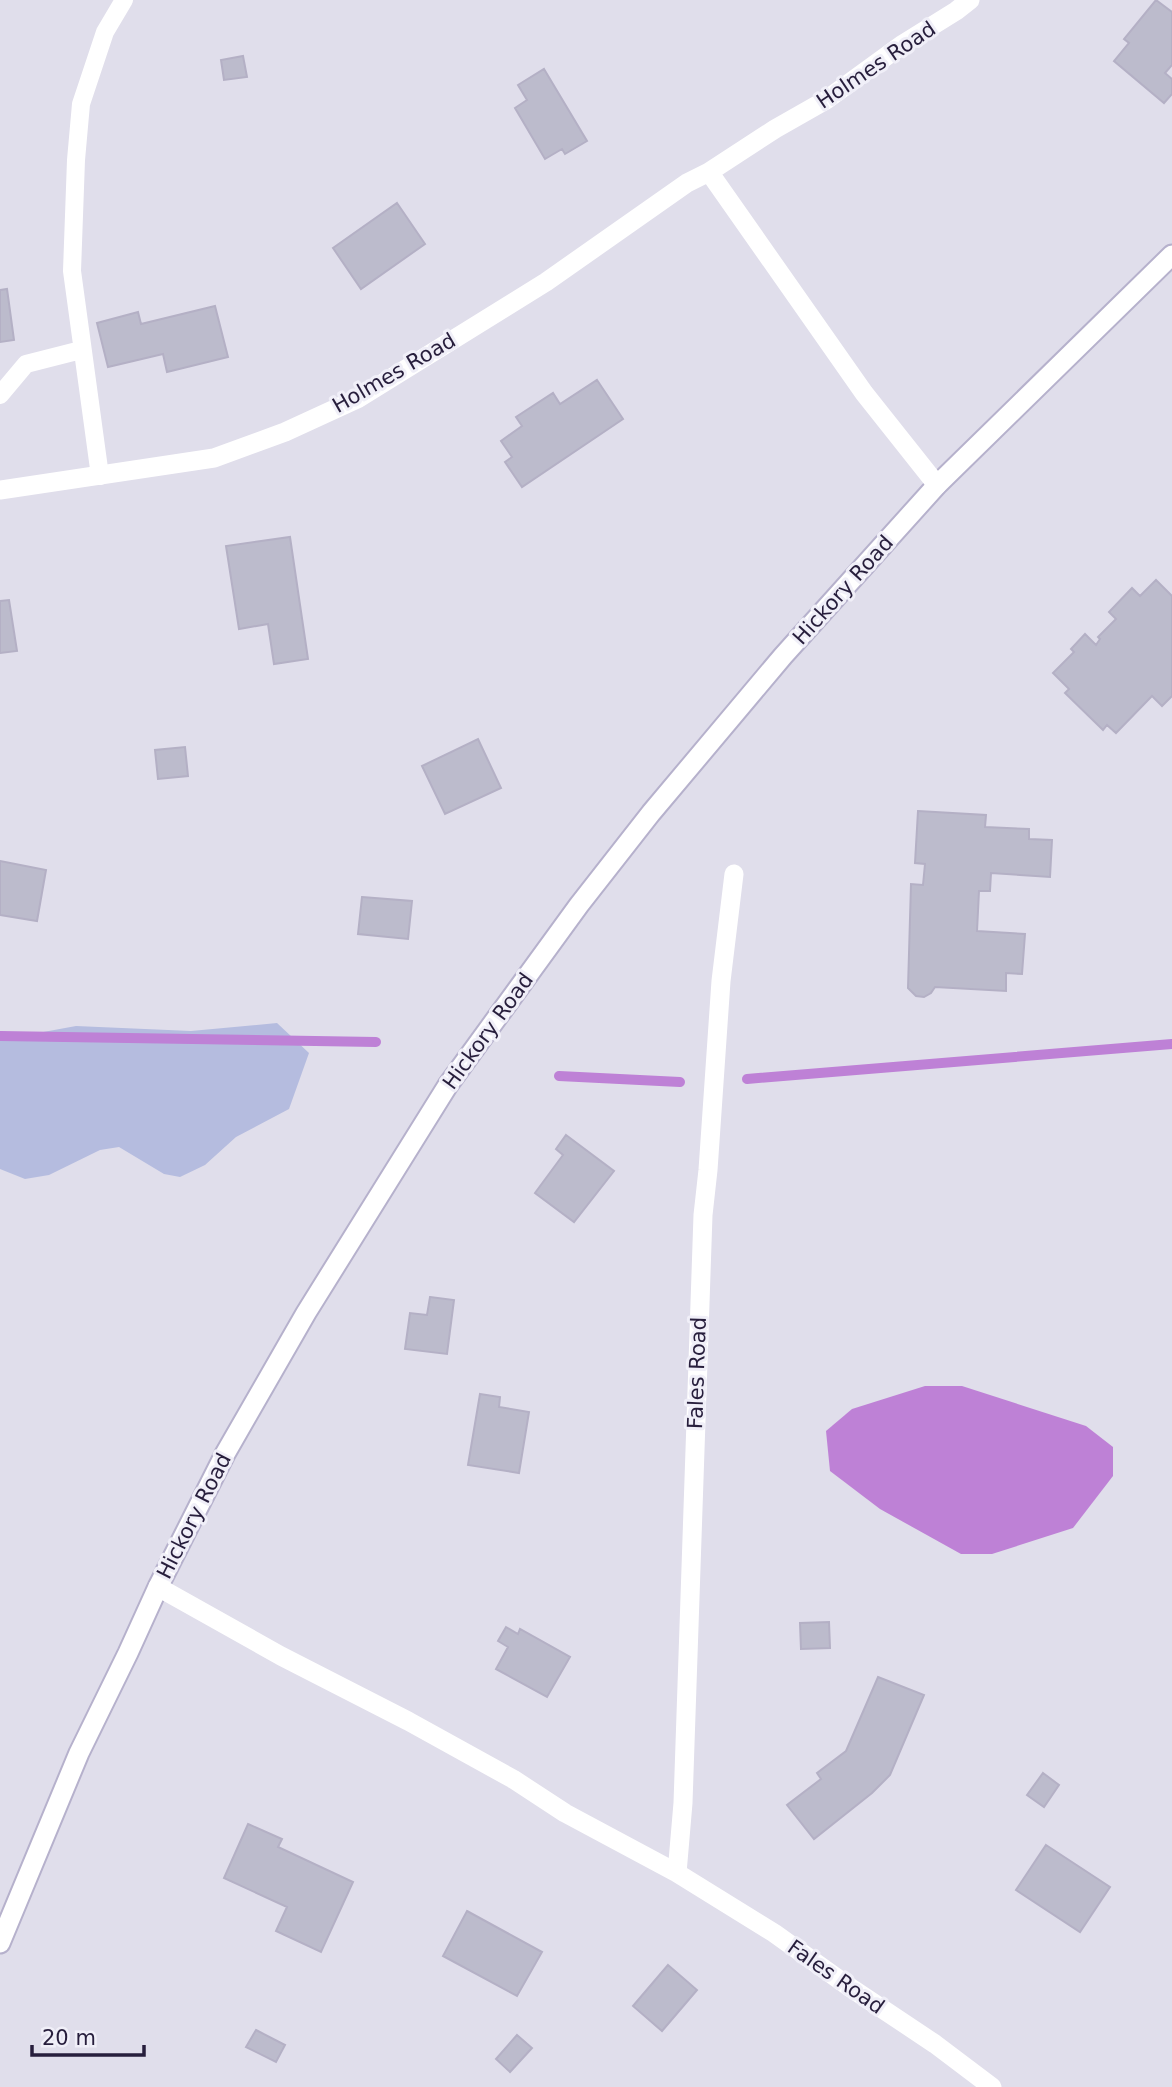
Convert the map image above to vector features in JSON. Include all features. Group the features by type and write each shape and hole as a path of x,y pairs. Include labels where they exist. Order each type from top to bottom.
{"street":[{"name":"Holmes Road","path":"0,490 214,458 285,432 359,398 546,282 688,183 709,173 775,129 826,100 902,44 970,0"},
{"path":"709,173 864,393 937,485"},
{"name":"Hickory Road","path":"0,1943 79,1753 225,1454 306,1313 448,1085 579,905 651,813 783,656 937,485 1172,255"},
{"name":"Fales Road","path":"677,1873 683,1803 693,1552 696,1373 703,1215 722,981 734,874"},
{"name":"Fales Road","path":"158,1587 281,1656 408,1721 513,1779 565,1813 677,1873 774,1933 935,2044 992,2087"}],"lane":[{"path":"100,476 72,271 81,104 105,32 124,0"},
{"path":"0,395 26,364 81,350"}],"shaded area":[{"path":"277,1023 309,1053 289,1109 236,1137 205,1165 180,1177 164,1174 119,1147 100,1150 49,1175 25,1179 0,1169 0,1031 27,1035 76,1026 191,1031"},
{"path":"925,1386 962,1386 1086,1426 1113,1447 1113,1476 1073,1528 992,1554 961,1554 880,1509 830,1471 826,1431 852,1409"}],"building":[{"path":"1156,0 1172,12 1172,65 1165,73 1172,79 1172,94 1164,103 1114,61 1129,43 1124,39"},
{"path":"243,56 247,77 224,80 221,60"},
{"path":"544,69 587,141 565,154 562,149 545,159 515,108 527,100 518,85"},
{"path":"397,203 425,244 361,289 333,248"},
{"path":"7,289 14,340 0,342 0,290"},
{"path":"215,306 228,357 167,372 163,354 108,367 97,323 138,312 141,324"},
{"path":"597,380 623,419 522,487 505,462 512,457 501,441 522,426 516,417 553,393 560,404"},
{"path":"290,537 308,659 274,664 268,624 239,629 226,546"},
{"path":"1156,580 1172,596 1172,696 1162,706 1152,696 1116,733 1107,725 1103,730 1065,693 1069,689 1053,673 1074,652 1071,649 1085,634 1096,645 1100,639 1098,637 1116,619 1109,612 1132,588 1140,596"},
{"path":"9,600 17,651 0,653 0,601"},
{"path":"478,739 501,788 445,814 422,766"},
{"path":"185,747 188,776 158,779 155,750"},
{"path":"918,811 986,815 985,827 1029,829 1029,839 1052,840 1050,877 991,873 990,891 979,891 977,931 1025,934 1022,974 1006,973 1006,991 935,987 924,997 916,996 908,988 911,884 923,885 925,864 915,863"},
{"path":"0,861 46,870 37,921 0,915"},
{"path":"362,897 412,901 408,939 358,934"},
{"path":"566,1135 614,1171 574,1222 535,1193 563,1155 556,1149"},
{"path":"430,1297 454,1300 447,1354 405,1349 410,1313 427,1315"},
{"path":"480,1394 500,1397 499,1407 529,1412 519,1473 468,1465"},
{"path":"829,1622 830,1648 801,1649 800,1623"},
{"path":"506,1627 518,1634 520,1629 570,1657 547,1697 496,1669 508,1647 498,1641"},
{"path":"878,1677 924,1695 890,1775 872,1793 814,1839 787,1805 821,1779 817,1773 846,1751"},
{"path":"1043,1773 1059,1785 1044,1807 1027,1795"},
{"path":"248,1824 282,1839 278,1847 353,1882 321,1952 276,1931 287,1907 224,1878"},
{"path":"1046,1845 1110,1887 1080,1932 1016,1890"},
{"path":"467,1911 542,1952 517,1996 443,1956"},
{"path":"668,1965 697,1990 662,2031 633,2006"},
{"path":"256,2030 285,2045 276,2062 246,2047"},
{"path":"517,2035 532,2048 510,2072 496,2059"}],"waterway":[{"path":"0,1036 376,1042"},
{"path":"747,1079 1172,1044"},
{"path":"559,1076 680,1082"}]}
